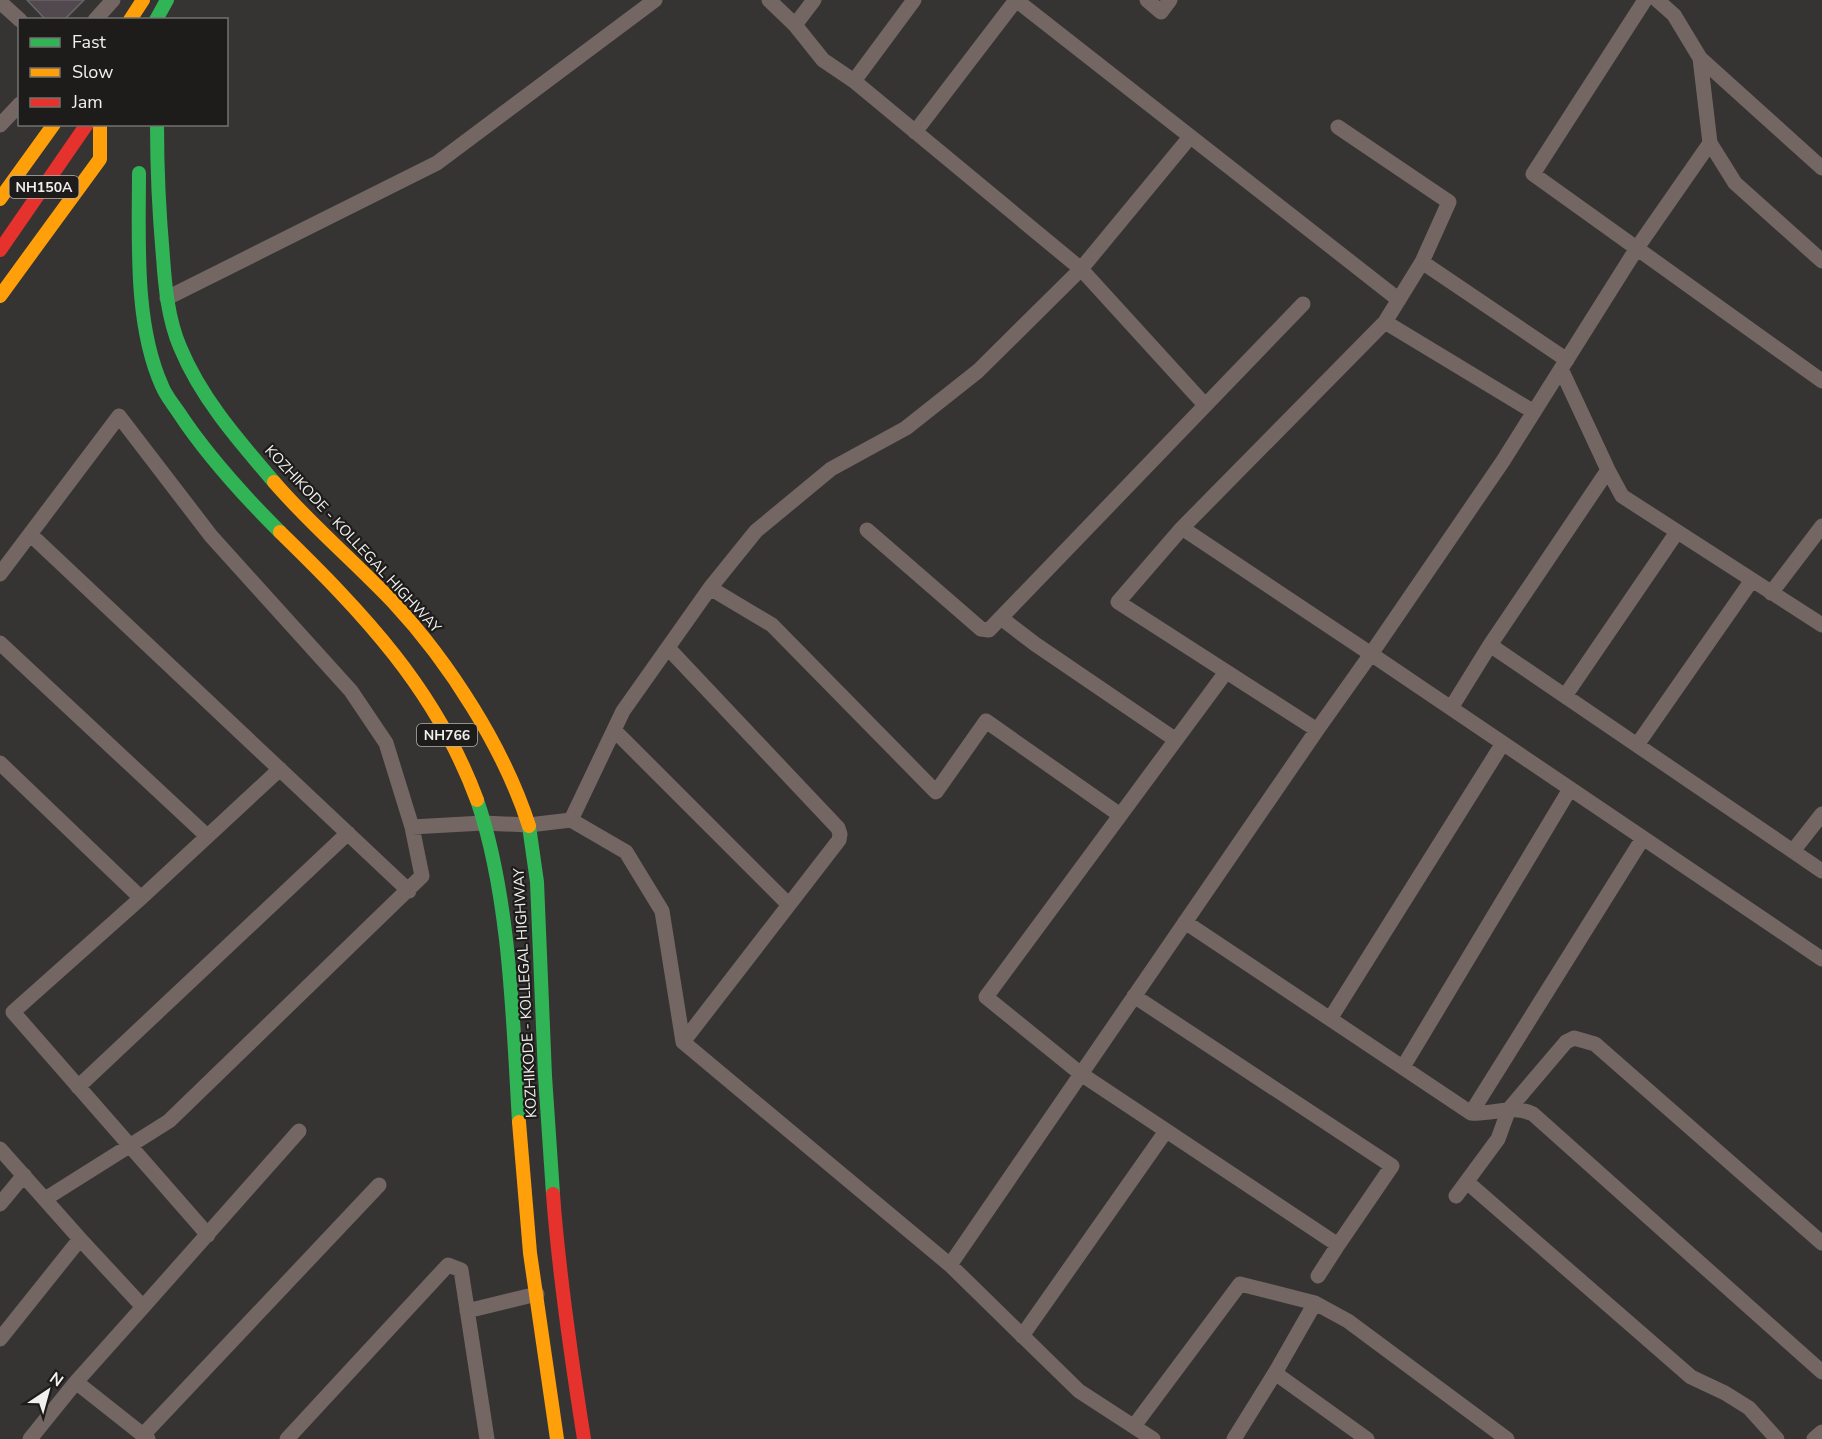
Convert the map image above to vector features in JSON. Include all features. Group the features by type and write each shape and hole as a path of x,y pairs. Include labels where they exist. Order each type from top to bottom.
{"main road":[{"path":"155,0 157,18"},
{"path":"158,18 167,0"},
{"path":"0,199 53,126"},
{"name":"NH150A","path":"0,250 86,126"},
{"path":"0,296 100,159 100,126"},
{"name":"KOZHIKODE - KOLLEGAL HIGHWAY","path":"157,126 157,190 167,298 179,345 200,387 230,430 280,489 394,603 450,670 508,774 529,825 537,882 544,1076 557,1252 567,1336 584,1439"},
{"name":"KOZHIKODE - KOLLEGAL HIGHWAY","path":"139,155 141,276 149,342 162,387 198,444 267,518 346,597 388,644 448,737 472,788 497,875 509,981 525,1196 557,1439"}],"street":[{"path":"97,18 113,0"},
{"path":"167,298 437,163 655,0"},
{"path":"769,0 795,25 823,60 854,81 1081,269 1204,405"},
{"path":"795,25 814,0"},
{"path":"854,81 914,0"},
{"path":"915,132 1016,0 1399,300"},
{"path":"1147,0 1161,12 1170,0"},
{"path":"1645,0 1533,174 1822,381"},
{"path":"1657,0 1674,15 1701,58 1822,168"},
{"path":"0,2 18,18"},
{"path":"1701,58 1710,143 1735,183 1822,261"},
{"path":"0,125 18,106"},
{"path":"1317,730 1118,602 1182,528 1385,322 1422,262 1449,202 1338,127"},
{"path":"571,820 623,711 710,588 756,531 831,469 906,428 978,371 1081,269 1190,137"},
{"path":"950,1265 1503,461 1637,248 1710,143"},
{"path":"1422,262 1564,364 1608,471 1622,496 1822,626"},
{"path":"867,530 981,629 988,630 1303,304"},
{"path":"1385,322 1534,412"},
{"path":"0,574 119,416 211,536 351,691 386,743 412,827 422,876 169,1121 45,1199"},
{"path":"1451,708 1608,471"},
{"path":"1771,592 1822,526"},
{"path":"1182,528 1822,959"},
{"path":"1565,696 1677,532"},
{"path":"30,534 409,891"},
{"path":"1637,745 1752,580"},
{"path":"710,588 772,626 936,792 986,721 1120,815"},
{"path":"1001,618 1035,644 1176,740"},
{"path":"0,643 207,836"},
{"path":"1491,645 1822,871"},
{"path":"668,648 838,828 840,834 839,840 683,1042"},
{"path":"1226,672 986,997 1081,1074 1338,1245"},
{"path":"614,730 788,904"},
{"path":"1330,1019 1503,743"},
{"path":"0,763 141,898"},
{"path":"208,1235 13,1012 141,898 280,769"},
{"path":"1403,1068 1570,789"},
{"path":"1793,851 1822,814"},
{"path":"412,827 483,823 529,825 571,820 626,852 662,911 683,1042 950,1265 1079,1391 1153,1439"},
{"path":"78,1087 348,832"},
{"path":"1471,1113 1643,838"},
{"path":"1185,922 1471,1113 1523,1109 1533,1114 1822,1372"},
{"path":"1134,996 1392,1166 1318,1276"},
{"path":"1456,1196 1498,1138 1509,1109 1566,1042 1574,1038 1594,1044 1822,1243"},
{"path":"30,1439 76,1382 300,1131"},
{"path":"1023,1336 1167,1131"},
{"path":"0,1149 143,1307"},
{"path":"0,1204 24,1175"},
{"path":"1467,1182 1691,1377 1725,1393 1749,1408 1777,1439"},
{"path":"76,1382 145,1437 379,1185"},
{"path":"0,1339 80,1239"},
{"path":"287,1439 448,1265 461,1270 483,1436"},
{"path":"1134,1426 1240,1284 1314,1303 1348,1321 1508,1439"},
{"path":"467,1311 537,1294"},
{"path":"1234,1439 1275,1373 1314,1303"},
{"path":"1275,1373 1367,1439"},
{"path":"1814,1439 1822,1432"}],"building":[{"path":"27,0 84,0 66,18 44,18"}],"traffic: fast":[{"path":"157,18 167,0"},
{"path":"157,126 160,224 165,279 176,336 198,384 209,401 274,482"},
{"path":"139,173 142,309 153,362 162,386 190,429 214,460 239,490 280,532"},
{"path":"477,800 497,877 503,917 512,1001 519,1122"},
{"path":"529,826 537,882 545,1076 553,1194"}],"traffic: slow":[{"path":"131,18 143,0"},
{"path":"0,199 53,126"},
{"path":"0,296 100,159 100,126"},
{"path":"274,482 302,513 393,602 434,651 473,707 490,737 518,796 529,826"},
{"path":"280,532 368,623 419,688 441,723 477,800"},
{"path":"519,1122 530,1253 557,1439"}],"traffic: jam":[{"path":"0,250 86,126"},
{"path":"553,1194 566,1316 584,1439"}]}
